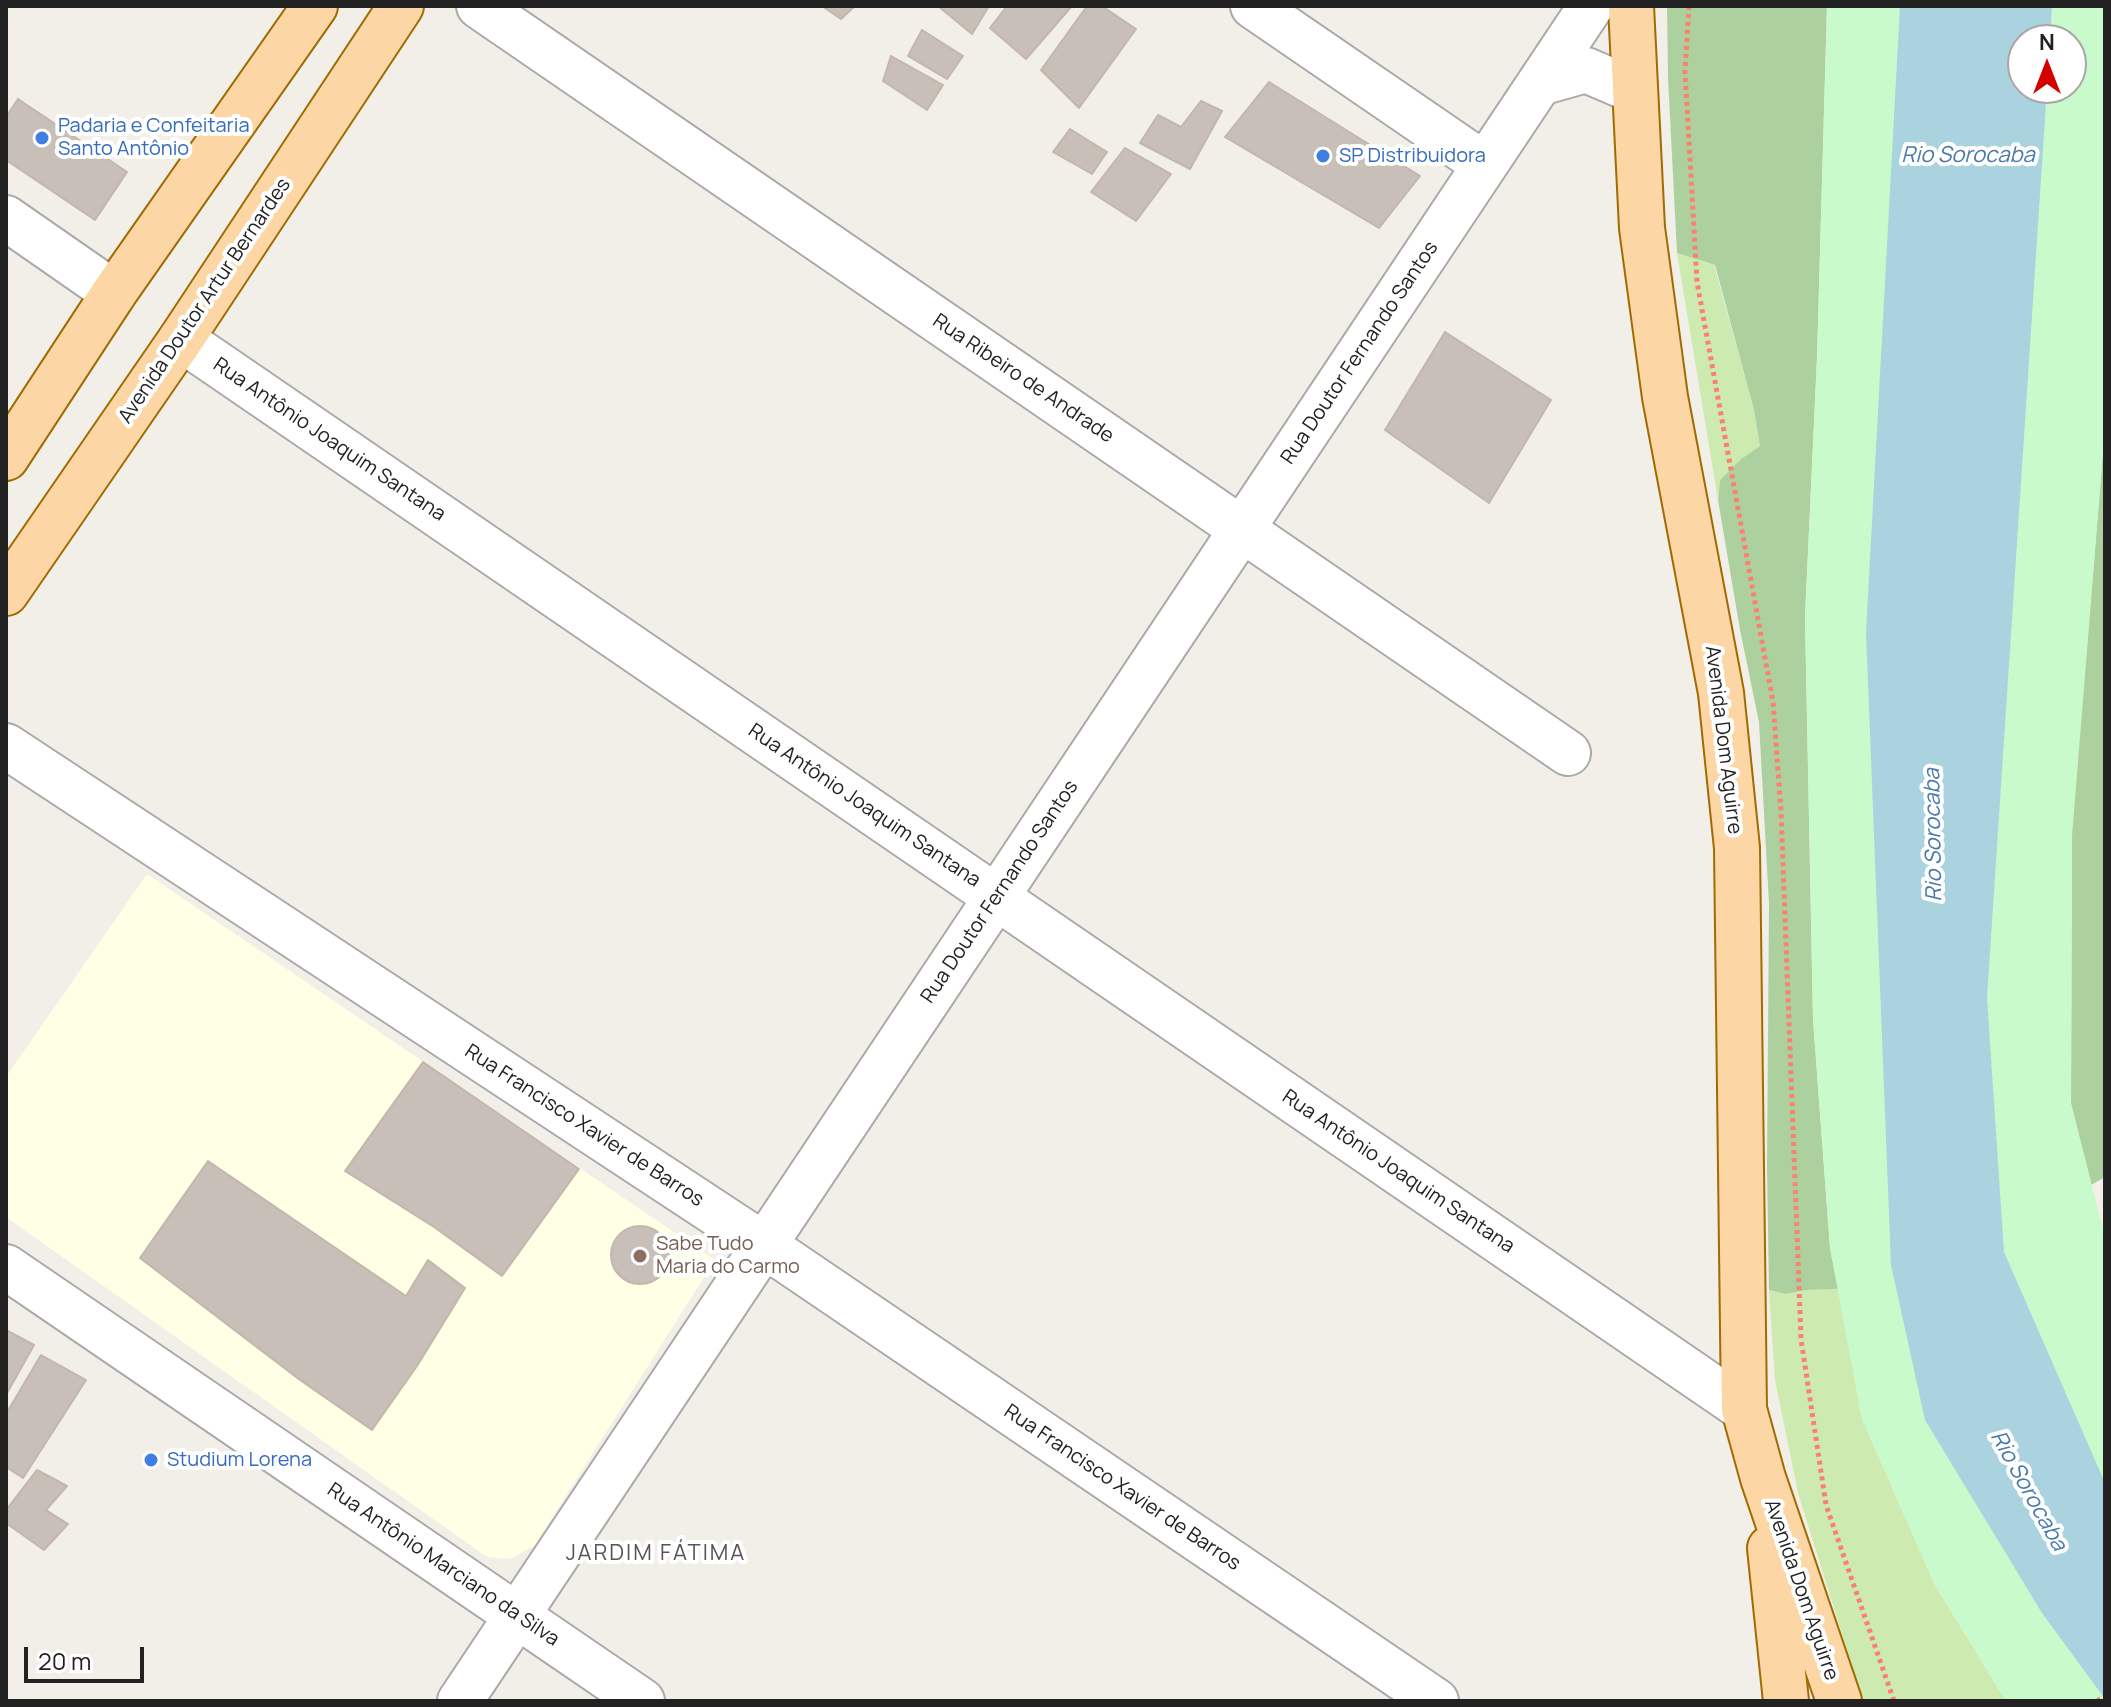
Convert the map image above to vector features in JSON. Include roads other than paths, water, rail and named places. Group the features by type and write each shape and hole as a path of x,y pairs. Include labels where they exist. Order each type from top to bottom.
{"main road":[{"path":"6,458 114,293 315,6"},
{"name":"Avenida Doutor Artur Bernardes","path":"6,593 181,339 401,6"},
{"name":"Avenida Dom Aguirre","path":"1631,6 1642,228 1665,397 1721,693 1737,848 1744,1409 1763,1478 1839,1701"},
{"name":"Avenida Dom Aguirre","path":"1763,1478 1786,1701"}],"street":[{"name":"Rua Ribeiro de Andrade","path":"479,6 1568,753"},
{"path":"1253,6 1485,165"},
{"name":"Rua Doutor Fernando Santos","path":"460,1701 1591,6"},
{"path":"1540,83 1586,70 1635,91"},
{"path":"6,218 114,293"},
{"name":"Rua Antônio Joaquim Santana","path":"181,339 1744,1409"},
{"name":"Rua Francisco Xavier de Barros","path":"6,746 764,1245 1436,1701"},
{"name":"Rua Antônio Marciano da Silva","path":"6,1267 642,1701"}],"water":[{"name":"Rio Sorocaba","path":"1900,6 2052,6 2051,24 2007,24 2007,104 2046,104 1987,998 2004,1252 2105,1483 2105,1699 2042,1613 1925,1420 1891,1265 1866,632"}],"place":[{"name":"Padaria e Confeitaria Santo Antônio","path":"42,138"},
{"name":"SP Distribuidora","path":"1323,156"},
{"name":"Sabe Tudo Maria do Carmo","path":"640,1256"},
{"name":"Studium Lorena","path":"151,1460"}],"district":[{"name":"JARDIM FÁTIMA","path":"656,1554"}]}
